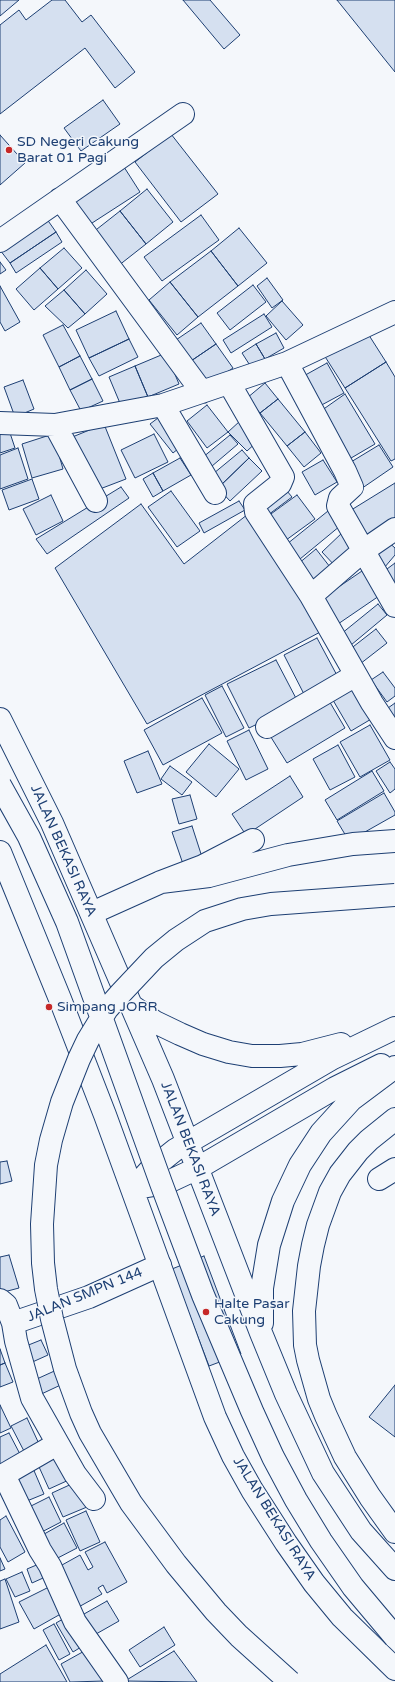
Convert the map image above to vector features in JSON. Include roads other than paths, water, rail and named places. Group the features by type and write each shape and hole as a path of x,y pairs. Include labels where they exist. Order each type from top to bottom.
{"main road":[{"path":"0,241 183,114"},
{"path":"60,199 202,392"},
{"path":"0,422 55,425 163,405 288,363 395,312"},
{"path":"288,363 352,487 340,498 338,506 395,606"},
{"path":"229,383 283,477 280,484 255,504 255,508 311,596 356,675 395,738"},
{"path":"163,405 215,493"},
{"path":"55,425 96,501"},
{"path":"311,596 363,551 395,529"},
{"path":"267,727 356,675"},
{"name":"JALAN BEKASI RAYA","path":"0,719 52,823 132,1006 188,1141 261,1333 286,1394 322,1473 361,1532 395,1569"},
{"path":"0,785 30,837 67,922 203,1295 273,1458 321,1541 354,1587 395,1637"},
{"path":"92,913 161,882 203,866 253,840"},
{"path":"161,882 209,876 288,855 353,844 395,840"},
{"name":"JALAN BEKASI RAYA","path":"0,852 73,1030 133,1189 215,1417 233,1456 252,1490 314,1583 342,1617 395,1669"},
{"path":"290,1682 239,1636 216,1612 176,1564 131,1503 90,1433 65,1369 46,1289 43,1263 42,1224 46,1165 51,1140 62,1102 79,1059 94,1030 107,1009 126,987 154,958 176,940 206,921 232,911 249,907 395,895"},
{"path":"73,1030 132,1006 155,1022 202,1044 229,1052 252,1056 280,1056 302,1054 328,1048 394,1028"},
{"path":"133,1189 162,1159 188,1141 333,1058 394,1028"},
{"path":"133,1189 166,1183 198,1168 335,1088 395,1058"},
{"path":"261,1333 262,1288 269,1245 283,1201 300,1165 321,1133 351,1100 395,1067"},
{"path":"395,1119 358,1151 340,1174 330,1192 315,1238 309,1266 304,1311 305,1345 308,1360 317,1393 326,1416 349,1463 370,1497 395,1532"},
{"name":"JALAN SMPN 144","path":"0,1300 6,1305 13,1323 89,1296 160,1265"},
{"path":"13,1323 16,1341 30,1393 75,1474 94,1499"},
{"path":"57,1444 2,1476 40,1550 50,1566 75,1622 117,1682"}],"place":[{"name":"SD Negeri Cakung Barat 01 Pagi","path":"9,150"},
{"name":"Simpang JORR","path":"49,1007"},
{"name":"Halte Pasar Cakung","path":"206,1312"}]}
